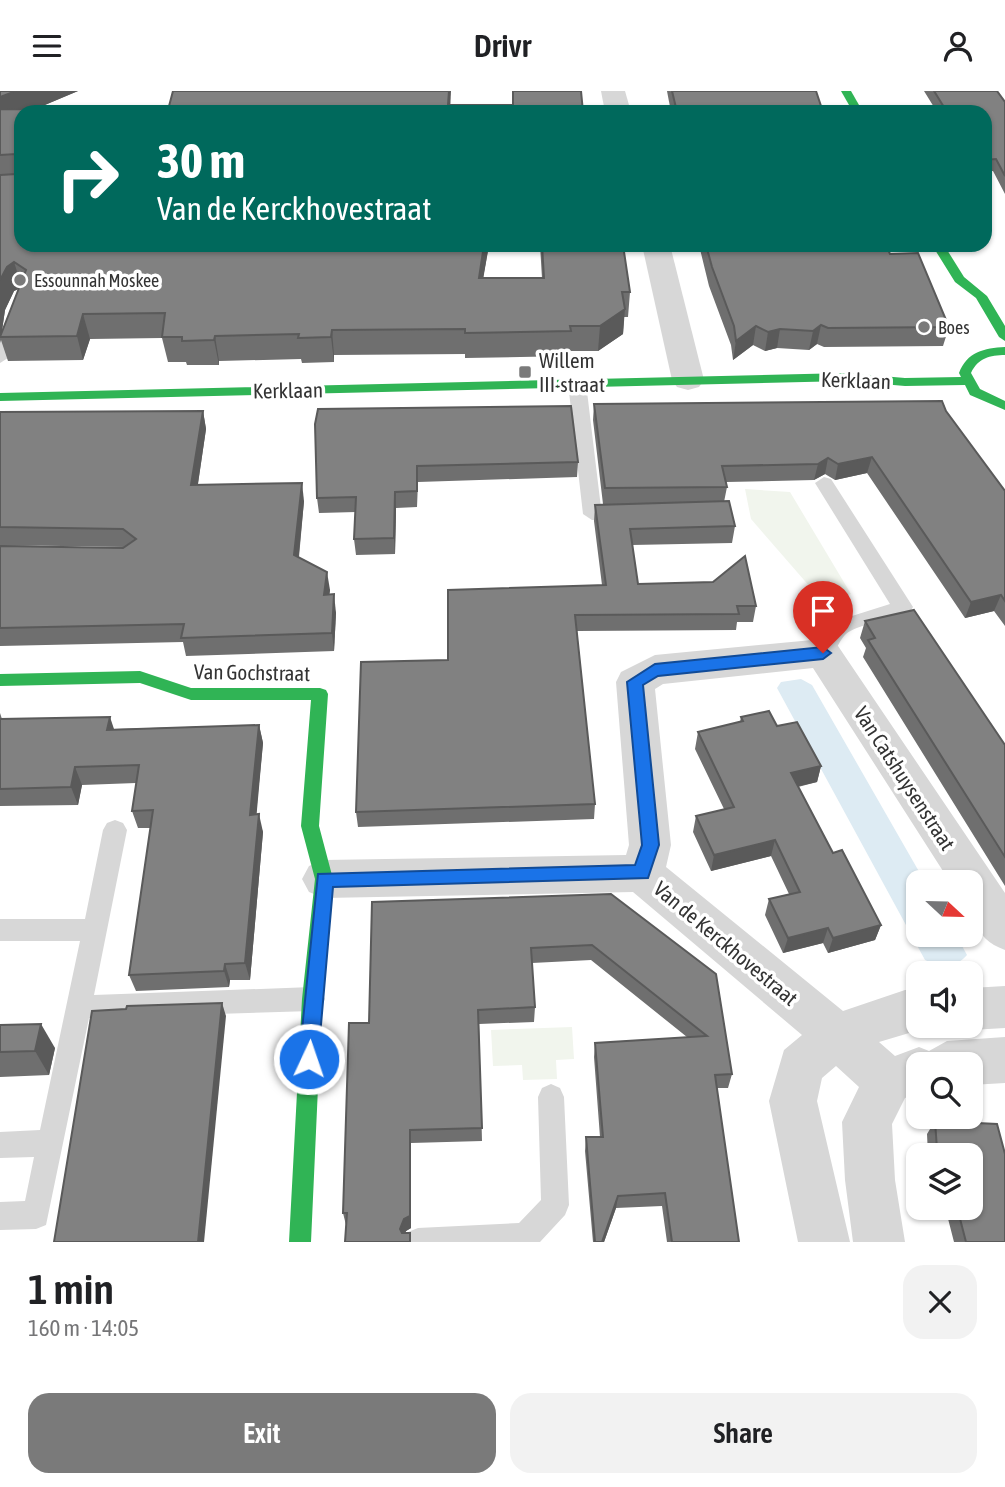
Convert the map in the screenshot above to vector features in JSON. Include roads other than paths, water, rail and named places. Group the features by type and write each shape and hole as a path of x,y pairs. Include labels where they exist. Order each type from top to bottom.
{"street":[{"path":"658,252 688,380"},
{"path":"942,252 958,279 962,304"},
{"path":"958,279 981,296 1005,337"},
{"path":"1005,351 981,347 967,364 967,381 981,396 1005,406"},
{"name":"Kerklaan","path":"0,397 847,377 905,382 967,381"},
{"path":"642,873 650,845 635,682 655,670 823,653"},
{"name":"Van Catshuysenstraat","path":"823,653 1005,930"},
{"name":"Van Gochstraat","path":"0,680 140,677 191,694 320,694 310,826 324,879"},
{"name":"Van de Kerckhovestraat","path":"324,879 642,873 836,1035 903,1076"},
{"path":"300,1242 312,999 324,879"},
{"path":"983,1008 1005,1007"},
{"path":"824,1242 793,1101 801,1066 836,1035 906,1012"},
{"path":"983,1062 1005,1061"},
{"path":"879,1242 870,1180 867,1122 903,1076"}],"lane":[{"path":"0,358 18,307"},
{"path":"577,383 592,515 642,513"},
{"path":"823,653 840,627 903,607 824,483"},
{"path":"0,1216 36,1215 115,830"},
{"path":"0,930 94,930"},
{"path":"78,1007 312,999"},
{"path":"418,1242 525,1237 555,1205 551,1097"},
{"path":"0,1146 50,1143"}],"place":[{"name":"Essounnah Moskee","path":"20,280"},
{"name":"Boes","path":"924,327"},
{"name":"Willem III-straat","path":"525,372"}]}
